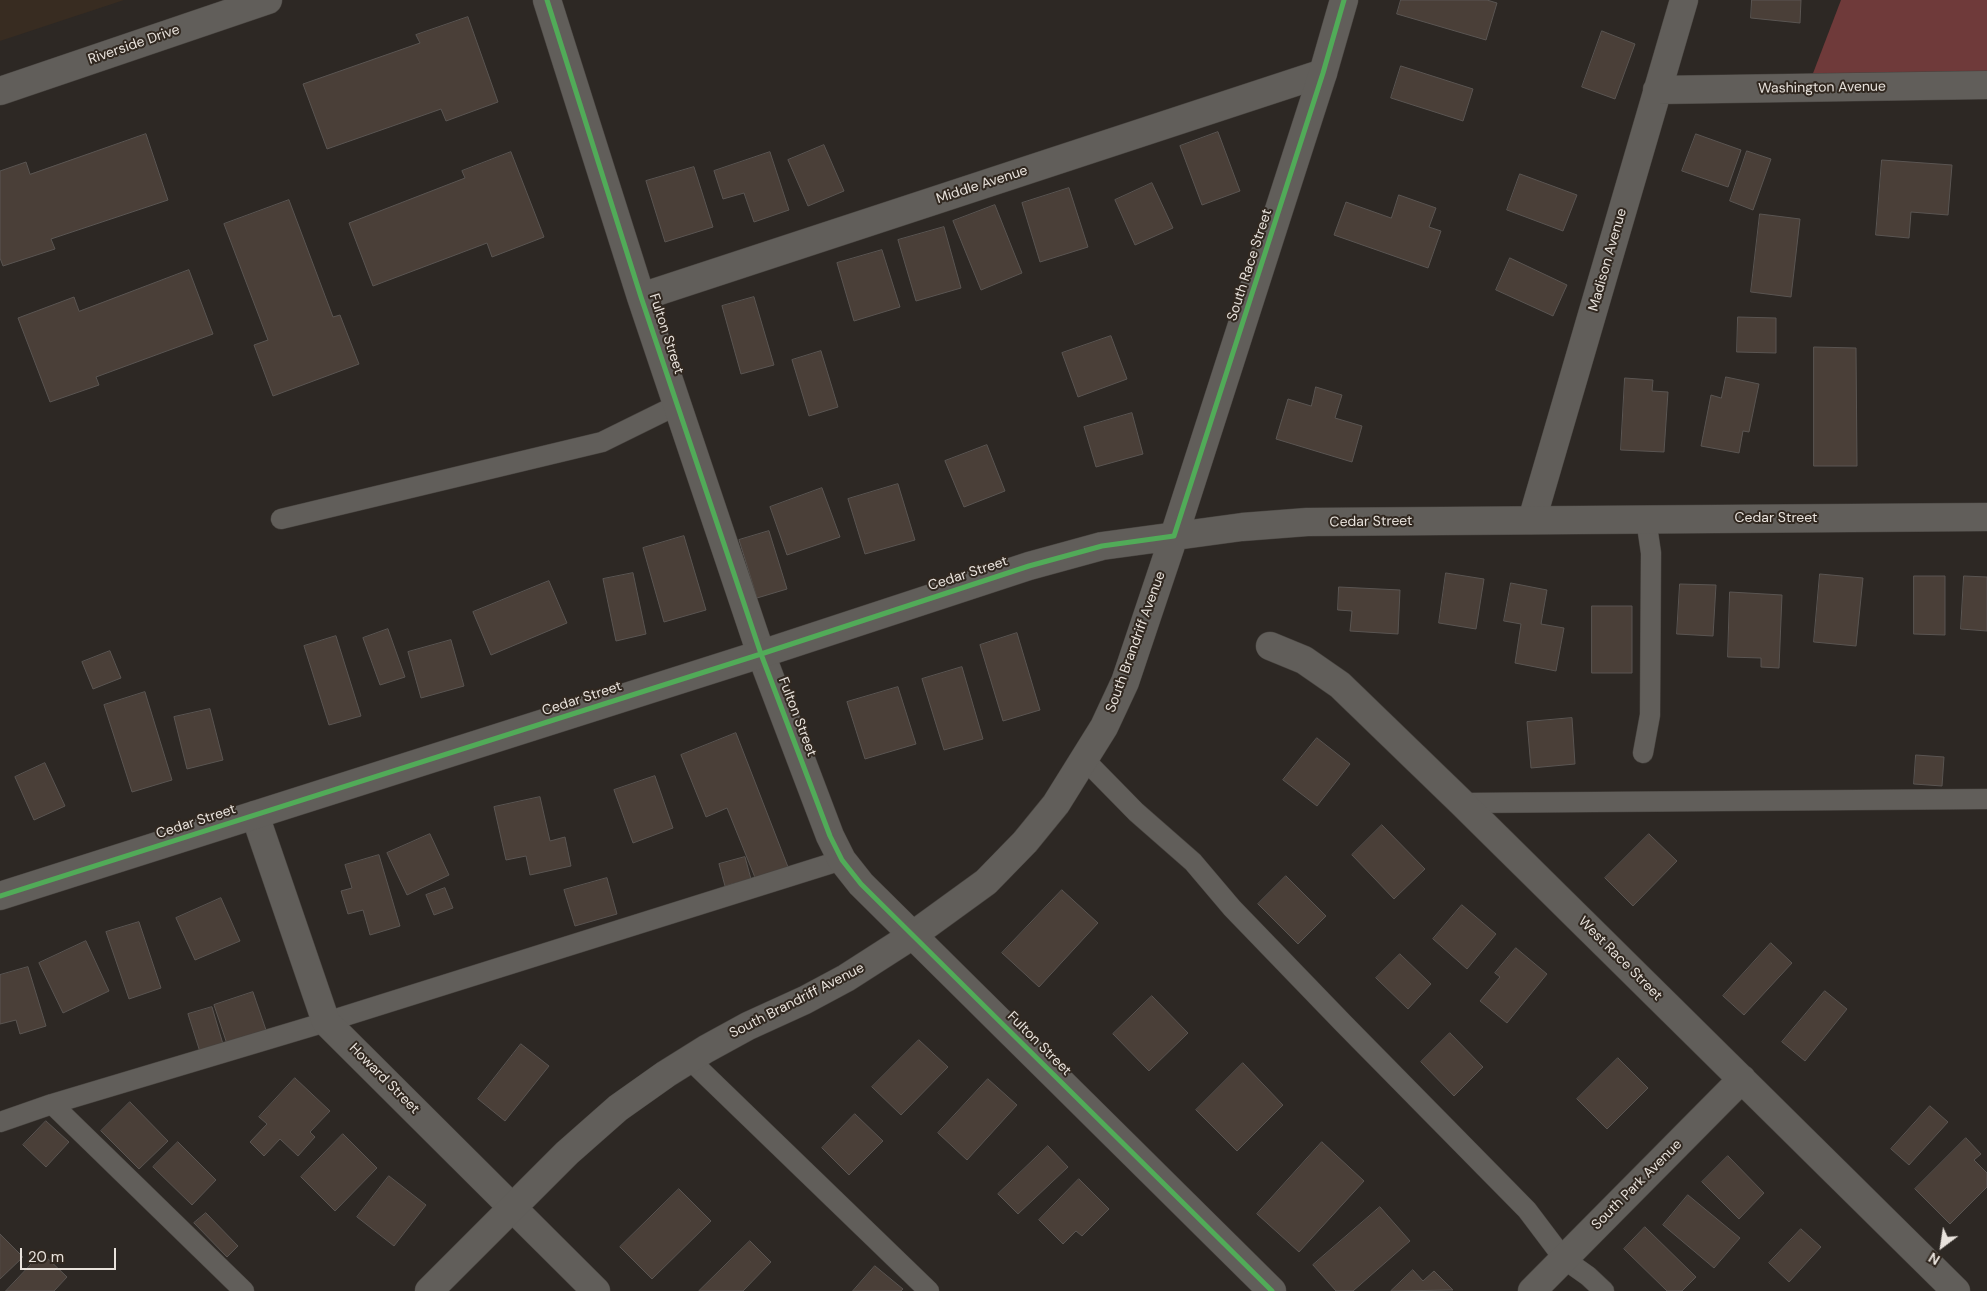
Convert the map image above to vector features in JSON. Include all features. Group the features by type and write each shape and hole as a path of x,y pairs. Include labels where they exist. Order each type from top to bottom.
{"street":[{"name":"Riverside Drive","path":"0,91 268,0"},
{"name":"Fulton Street","path":"548,0 641,297 761,654 830,836 842,860 861,884 1272,1291"},
{"name":"South Race Street","path":"1174,536 1323,72 1344,0"},
{"name":"Madison Avenue","path":"1532,520 1684,0"},
{"name":"Middle Avenue","path":"641,297 1323,72"},
{"name":"Washington Avenue","path":"1658,90 1987,85"},
{"name":"Cedar Street","path":"0,896 761,654 1030,566 1102,546 1242,527 1307,522 1987,517"},
{"name":"South Brandriff Avenue","path":"429,1291 567,1153 618,1108 689,1059 748,1026 805,1000 846,978 913,935 986,882 1025,842 1056,804 1104,727 1124,682 1174,536"},
{"name":"West Race Street","path":"1270,646 1304,660 1340,685 1956,1291"},
{"name":"Howard Street","path":"255,815 326,1022 596,1291"},
{"name":"South Park Avenue","path":"1532,1291 1742,1079"}],"lane":[{"path":"281,519 602,442 677,405"},
{"path":"1643,753 1650,715 1651,554 1646,519"},
{"path":"1084,759 1136,812 1193,862 1239,915 1527,1210 1564,1259 1588,1276 1604,1291"},
{"path":"1462,803 1987,799"},
{"path":"0,1122 52,1104 326,1022 842,860"},
{"path":"689,1059 928,1291"},
{"path":"52,1104 244,1291"}],"shaded area":[{"path":"0,0 124,0 0,41"},
{"path":"1841,0 1987,0 1987,78 1812,76"}],"building":[{"path":"1401,0 1487,0 1497,3 1486,40 1397,14"},
{"path":"1752,0 1801,0 1800,23 1751,18"},
{"path":"468,17 498,102 446,121 441,109 327,149 303,84 420,43 416,35"},
{"path":"1602,31 1635,44 1615,99 1582,87"},
{"path":"1401,66 1473,89 1463,121 1391,98"},
{"path":"1218,132 1240,191 1202,205 1180,146"},
{"path":"146,134 168,200 51,239 55,249 3,266 0,258 0,171 26,162 30,174"},
{"path":"1696,134 1741,150 1728,187 1682,171"},
{"path":"824,145 844,191 808,206 788,160"},
{"path":"1747,151 1771,159 1753,210 1730,201"},
{"path":"511,152 544,237 492,257 487,243 373,286 349,223 465,178 462,171"},
{"path":"770,152 789,210 754,222 744,193 723,199 714,171"},
{"path":"1882,160 1952,165 1948,215 1911,212 1909,238 1876,235"},
{"path":"694,167 713,227 665,242 646,181"},
{"path":"1520,174 1577,195 1563,231 1507,210"},
{"path":"1152,183 1173,228 1135,245 1115,200"},
{"path":"1069,188 1088,247 1040,262 1022,203"},
{"path":"1399,195 1436,208 1429,227 1441,231 1428,268 1334,235 1346,202 1391,218"},
{"path":"289,200 333,317 340,315 359,364 273,396 254,345 268,340 224,224"},
{"path":"995,205 1022,273 981,290 953,221"},
{"path":"1760,214 1800,219 1791,297 1751,292"},
{"path":"944,227 961,288 916,301 898,240"},
{"path":"882,250 900,307 854,321 837,263"},
{"path":"1510,258 1567,285 1553,316 1496,290"},
{"path":"189,270 213,334 96,377 99,385 50,402 18,318 74,297 79,311"},
{"path":"754,297 774,365 741,374 722,306"},
{"path":"1738,317 1776,318 1776,353 1737,352"},
{"path":"1111,336 1127,379 1078,397 1062,353"},
{"path":"1814,347 1856,348 1857,466 1814,466"},
{"path":"821,351 838,407 809,416 792,360"},
{"path":"1726,377 1759,384 1749,432 1743,431 1739,453 1701,446 1711,395 1721,398"},
{"path":"1625,378 1653,380 1652,391 1668,392 1664,452 1621,450"},
{"path":"1316,387 1342,395 1335,418 1362,426 1352,462 1276,439 1288,399 1311,406"},
{"path":"1132,413 1143,454 1096,467 1084,427"},
{"path":"987,445 1005,491 964,507 945,461"},
{"path":"898,484 915,540 865,554 848,499"},
{"path":"822,488 840,537 787,555 770,507"},
{"path":"769,531 787,589 757,598 739,540"},
{"path":"684,536 706,610 664,622 643,548"},
{"path":"633,573 646,634 616,641 603,579"},
{"path":"1446,573 1484,579 1476,629 1439,623"},
{"path":"1820,574 1863,578 1856,646 1814,642"},
{"path":"1914,576 1945,576 1945,635 1914,634"},
{"path":"1964,576 1987,577 1987,631 1961,629"},
{"path":"549,581 567,623 491,655 473,612"},
{"path":"1511,583 1547,590 1541,624 1564,628 1556,671 1515,663 1521,624 1504,621"},
{"path":"1680,584 1716,585 1713,636 1677,634"},
{"path":"1339,587 1400,590 1398,634 1350,631 1352,611 1338,610"},
{"path":"1730,592 1782,595 1779,668 1761,667 1761,658 1728,657"},
{"path":"1592,606 1632,606 1632,673 1592,673"},
{"path":"388,629 405,677 380,685 363,638"},
{"path":"1017,633 1040,710 1003,721 980,645"},
{"path":"336,636 361,716 329,725 304,646"},
{"path":"451,640 464,686 421,698 408,652"},
{"path":"110,651 121,678 93,689 82,662"},
{"path":"962,667 983,739 944,750 922,679"},
{"path":"898,687 916,744 865,759 847,702"},
{"path":"145,692 172,780 132,792 104,705"},
{"path":"210,709 223,760 187,769 174,717"},
{"path":"1572,718 1575,764 1531,768 1527,722"},
{"path":"736,733 788,867 756,880 727,808 706,817 681,755"},
{"path":"1317,738 1350,764 1317,806 1283,780"},
{"path":"1916,755 1944,757 1942,786 1914,784"},
{"path":"45,763 65,806 34,820 15,777"},
{"path":"655,776 673,828 633,843 614,790"},
{"path":"540,797 550,841 565,837 571,866 530,875 526,856 506,860 494,807"},
{"path":"1382,825 1425,869 1394,899 1352,855"},
{"path":"430,834 449,875 407,895 387,853"},
{"path":"1649,834 1677,861 1633,906 1605,878"},
{"path":"379,855 400,926 370,935 363,910 348,914 341,891 352,888 345,865"},
{"path":"745,857 751,879 725,886 719,864"},
{"path":"1286,876 1326,916 1298,944 1258,904"},
{"path":"607,878 617,914 575,926 564,890"},
{"path":"445,888 453,908 434,915 426,895"},
{"path":"1062,890 1098,923 1039,987 1002,953"},
{"path":"221,898 240,941 195,960 176,918"},
{"path":"1462,905 1496,934 1467,969 1433,939"},
{"path":"139,922 161,988 129,999 106,932"},
{"path":"86,941 109,991 63,1013 39,963"},
{"path":"1771,943 1792,963 1744,1015 1723,996"},
{"path":"1516,948 1547,974 1507,1023 1480,1001 1500,977 1495,973"},
{"path":"1400,954 1431,984 1408,1009 1376,978"},
{"path":"28,967 46,1026 20,1034 16,1020 0,1024 0,975"},
{"path":"1825,991 1847,1009 1805,1061 1782,1042"},
{"path":"253,992 266,1030 227,1044 214,1005"},
{"path":"1152,996 1188,1033 1149,1071 1113,1034"},
{"path":"212,1007 223,1044 200,1052 188,1014"},
{"path":"1450,1033 1483,1067 1454,1096 1421,1062"},
{"path":"919,1040 948,1067 901,1115 872,1087"},
{"path":"521,1044 549,1066 505,1121 478,1099"},
{"path":"1618,1058 1648,1088 1607,1129 1577,1099"},
{"path":"1243,1063 1283,1105 1237,1151 1196,1110"},
{"path":"295,1078 330,1111 310,1132 315,1137 298,1156 280,1139 264,1156 250,1142 267,1124 259,1117"},
{"path":"988,1079 1017,1105 967,1160 938,1133"},
{"path":"130,1102 168,1141 139,1169 101,1131"},
{"path":"1930,1106 1948,1122 1909,1165 1891,1149"},
{"path":"855,1114 883,1141 849,1175 822,1148"},
{"path":"46,1121 69,1142 46,1167 23,1145"},
{"path":"343,1134 377,1168 335,1211 301,1177"},
{"path":"1966,1138 1981,1154 1974,1160 1987,1173 1987,1187 1950,1224 1915,1189"},
{"path":"178,1142 216,1180 192,1205 153,1167"},
{"path":"1322,1142 1364,1181 1299,1252 1257,1214"},
{"path":"1048,1146 1068,1167 1018,1214 998,1194"},
{"path":"1728,1156 1764,1193 1739,1219 1702,1182"},
{"path":"389,1176 426,1205 394,1246 357,1217"},
{"path":"1079,1179 1109,1209 1082,1236 1076,1231 1063,1244 1039,1220"},
{"path":"679,1189 711,1221 652,1279 620,1247"},
{"path":"1688,1195 1740,1238 1714,1268 1663,1225"},
{"path":"1380,1207 1410,1241 1353,1291 1336,1291 1313,1265"},
{"path":"206,1213 238,1246 227,1257 194,1223"},
{"path":"1645,1227 1696,1277 1682,1291 1667,1291 1624,1249"},
{"path":"1801,1229 1821,1247 1789,1282 1769,1263"},
{"path":"0,1234 23,1257 0,1279"},
{"path":"750,1241 771,1262 743,1291 699,1291"},
{"path":"42,1253 67,1277 54,1291 6,1291"},
{"path":"875,1266 903,1289 901,1291 853,1291"},
{"path":"1413,1270 1423,1281 1434,1271 1453,1290 1391,1291"}],"cycle path":[{"path":"547,0 641,297 761,654 830,836 842,860 861,884 1272,1291"},
{"path":"0,896 761,654 1029,566 1102,546 1174,536 1323,73 1344,0"}]}
